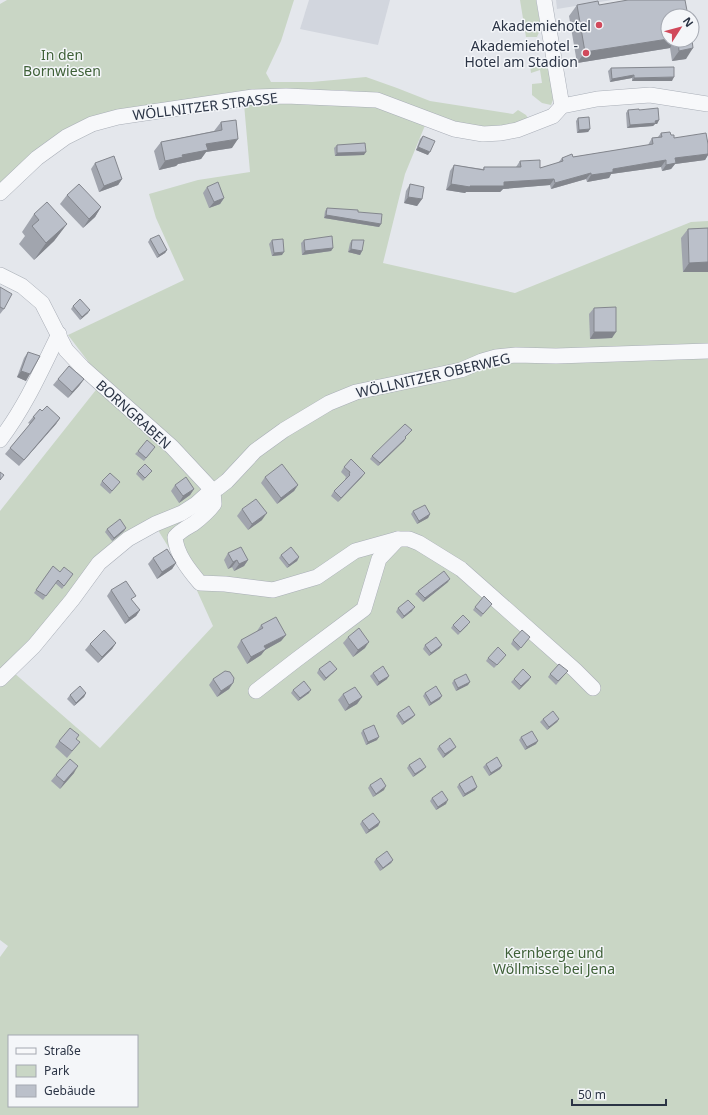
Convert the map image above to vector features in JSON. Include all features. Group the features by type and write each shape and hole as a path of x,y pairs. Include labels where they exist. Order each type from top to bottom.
{"street":[{"path":"544,0 562,106"},
{"name":"WÖLLNITZER STRASSE","path":"0,193 37,158 66,137 92,124 118,117 254,97 286,96 377,100 454,129 483,134 502,133 517,130 552,116 562,106 597,99 650,95 708,104"},
{"name":"BORNGRABEN","path":"0,275 22,286 42,303 66,350 82,367 172,447 213,491"},
{"path":"0,440 13,424 33,389 59,334"},
{"name":"WÖLLNITZER OBERWEG","path":"0,679 34,646 72,600 99,563 128,539 155,524 182,513 196,504 206,495 227,481 255,451 284,430 329,403 356,392 461,370 496,357 516,355 556,356 708,351"},
{"path":"213,491 214,504 193,524 180,531 174,537 175,544 189,570 200,583 225,584 273,590 317,577 355,551 398,539 409,539 419,543 461,569 503,608 575,670 593,688"},
{"path":"256,691 364,609 379,559 398,539"}],"shaded area":[{"path":"309,0 390,0 378,45 300,29"},
{"path":"556,0 612,0 557,9"}],"green space":[{"name":"In den Bornwiesen","path":"7,0 294,0 281,41 266,73 271,82 312,82 366,77 430,101 513,114 518,110 526,115 529,120 510,127 473,128 377,96 344,90 304,90 100,118 0,189 0,4"},
{"path":"520,0 536,0 541,28 537,37 526,37"},
{"path":"545,63 550,68 553,100 551,105 542,103 532,95 532,84 542,83 540,70 531,73 530,66"},
{"name":"Kernberge und Wöllmisse bei Jena","path":"361,102 426,123 405,174 383,263 515,293 691,222 708,221 708,1115 0,1115 0,957 8,946 0,940 0,511 103,381 68,335 184,280 156,218 149,194 198,180 250,172 244,104","holes":["153,522 185,574 194,584 213,626 100,748 5,665 132,532"]}],"building":[{"path":"628,0 685,0 686,8 660,8 660,40 585,52 577,5 598,1 599,5"},
{"path":"679,48 693,48 679,51"},
{"path":"674,67 674,77 634,78 634,75 612,79 611,68"},
{"path":"658,108 659,120 655,121 656,123 630,125 628,110"},
{"path":"589,117 590,129 579,130 578,118"},
{"path":"236,120 238,139 206,144 208,150 182,155 183,157 165,161 161,142 222,130 221,122"},
{"path":"670,132 671,135 674,135 674,138 706,133 708,154 675,158 676,163 666,165 666,160 613,169 613,172 591,175 591,173 555,183 554,179 504,182 504,186 470,187 451,184 454,165 484,170 484,167 521,167 520,161 540,160 540,168 563,161 562,158 572,154 573,157 653,144 652,138 662,137 661,133"},
{"path":"423,136 435,141 430,152 418,147"},
{"path":"365,143 366,152 337,153 337,145"},
{"path":"114,156 122,179 104,186 95,163"},
{"path":"218,182 224,198 214,202 207,187"},
{"path":"79,184 101,207 89,219 67,195"},
{"path":"410,184 424,187 422,199 408,197"},
{"path":"47,202 67,224 46,243 32,226 39,220 34,214"},
{"path":"327,208 358,210 358,212 382,214 381,224 326,215"},
{"path":"708,228 708,262 689,263 688,229"},
{"path":"159,235 167,250 159,255 150,239"},
{"path":"332,236 333,248 305,251 304,240"},
{"path":"283,239 284,252 274,253 272,240"},
{"path":"352,240 364,240 362,251 351,249"},
{"path":"0,287 12,294 4,309 0,307"},
{"path":"80,299 90,310 82,317 73,306"},
{"path":"616,307 616,332 594,332 594,308"},
{"path":"28,352 40,356 30,374 21,371"},
{"path":"69,366 84,379 72,392 58,379"},
{"path":"47,406 60,418 24,460 10,448 35,418 33,417 40,409 42,411"},
{"path":"405,424 412,430 405,437 406,438 380,463 372,456"},
{"path":"147,440 155,447 146,458 138,451"},
{"path":"351,459 365,473 341,498 334,491 350,475 350,472 344,467"},
{"path":"145,464 152,471 145,478 138,471"},
{"path":"282,464 298,485 281,498 265,477"},
{"path":"0,472 4,475 0,480"},
{"path":"110,473 120,482 112,491 102,481"},
{"path":"186,477 194,489 183,496 175,485"},
{"path":"256,499 267,513 252,524 242,509"},
{"path":"425,505 430,514 419,521 413,511"},
{"path":"120,519 126,528 114,538 107,529"},
{"path":"241,547 248,560 239,564 237,560 233,562 228,553"},
{"path":"291,547 299,557 289,565 281,555"},
{"path":"167,549 176,563 162,572 153,558"},
{"path":"53,566 60,572 64,567 73,574 64,586 58,580 46,596 36,590"},
{"path":"444,571 450,579 425,598 418,591"},
{"path":"126,581 136,596 131,599 140,610 129,618 111,590"},
{"path":"484,596 492,604 483,614 475,607"},
{"path":"408,600 415,607 404,616 398,608"},
{"path":"463,615 470,622 460,632 453,625"},
{"path":"276,617 286,635 264,646 266,649 251,657 241,640 263,628 261,625"},
{"path":"359,628 369,642 358,650 348,637"},
{"path":"104,630 116,643 102,657 90,644"},
{"path":"522,630 530,637 521,648 513,640"},
{"path":"436,637 442,645 431,653 425,645"},
{"path":"498,647 506,655 497,665 488,658"},
{"path":"330,661 337,669 326,678 319,669"},
{"path":"559,664 568,671 558,681 550,674"},
{"path":"383,666 389,676 379,682 373,673"},
{"path":"523,669 531,677 521,686 514,679"},
{"path":"225,671 230,672 234,678 233,683 221,691 213,679"},
{"path":"466,674 470,682 458,688 454,680"},
{"path":"304,681 311,690 300,698 293,690"},
{"path":"80,686 86,693 76,703 70,695"},
{"path":"436,686 442,696 431,703 425,693"},
{"path":"355,687 362,697 349,705 343,694"},
{"path":"409,706 415,715 404,722 398,713"},
{"path":"553,711 559,719 549,727 543,719"},
{"path":"374,725 379,737 368,742 363,730"},
{"path":"70,728 79,735 76,739 80,742 72,751 59,741"},
{"path":"532,731 538,741 527,747 521,737"},
{"path":"450,738 456,747 445,754 439,746"},
{"path":"497,757 502,766 491,773 486,764"},
{"path":"420,758 426,767 415,774 409,765"},
{"path":"70,759 78,766 64,782 56,775"},
{"path":"472,776 477,787 465,794 459,784"},
{"path":"381,778 386,786 376,794 370,785"},
{"path":"442,791 448,800 438,807 432,798"},
{"path":"373,813 380,822 369,830 362,821"},
{"path":"387,851 393,860 383,868 376,859"}],"place":[{"name":"Akademiehotel","path":"599,25"},
{"name":"Akademiehotel - Hotel am Stadion","path":"586,53"}]}
